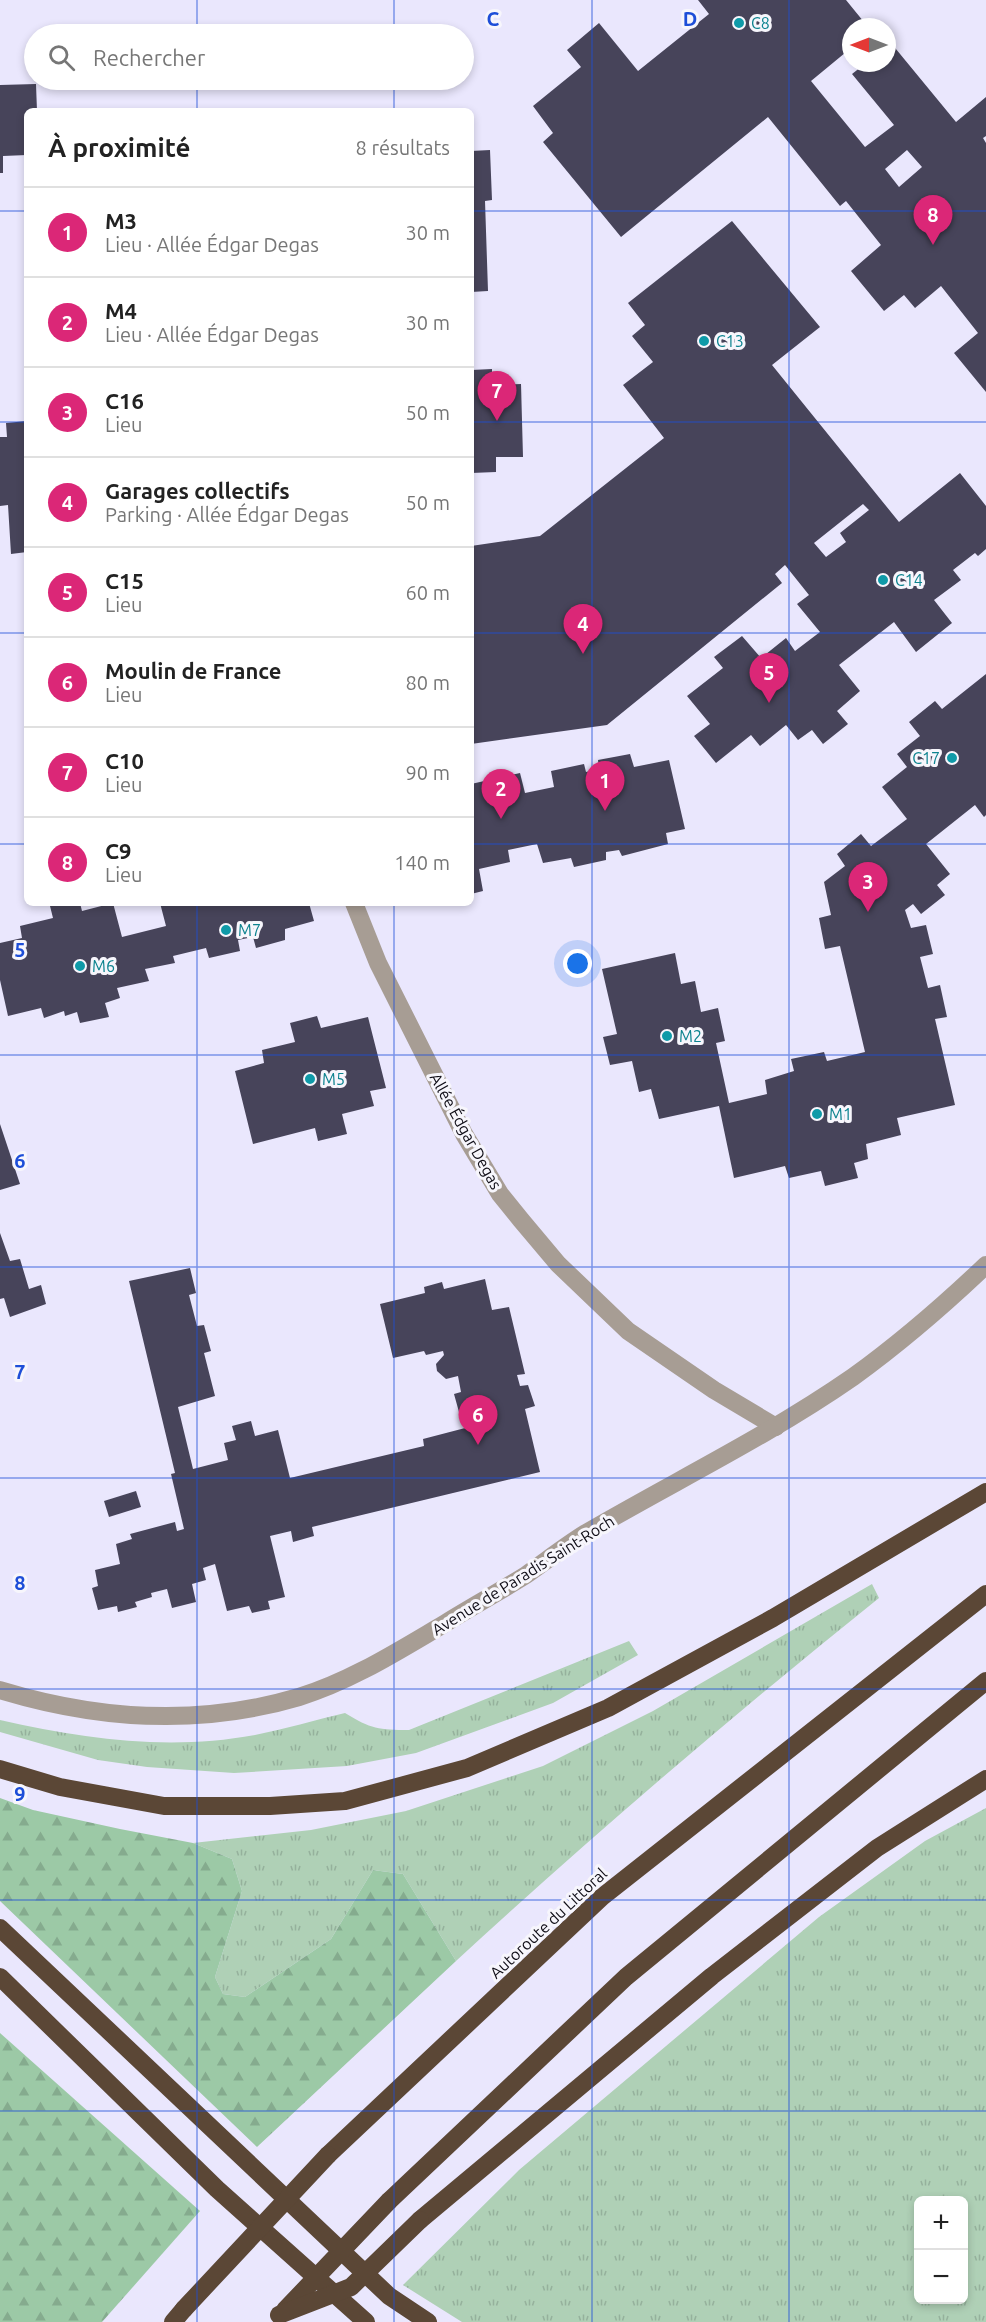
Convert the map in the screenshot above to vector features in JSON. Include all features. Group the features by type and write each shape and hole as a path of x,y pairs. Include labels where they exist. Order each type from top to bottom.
{"highway":[{"path":"0,1769 60,1787 164,1806 270,1806 345,1801 467,1768 608,1708 773,1618 986,1492"},
{"name":"Autoroute du Littoral","path":"178,2315 328,2155 602,1897 986,1594"},
{"path":"276,2319 389,2201 626,1977 986,1681"},
{"path":"276,2319 351,2287 420,2220 721,1969 877,1848 986,1779"},
{"path":"0,1928 390,2296 428,2322"},
{"path":"0,1977 217,2189 366,2322"}],"street":[{"name":"Allée Édgar Degas","path":"355,906 378,963 464,1134 500,1194 521,1220 558,1264 628,1331 714,1390 776,1426"},
{"name":"Avenue de Paradis Saint-Roch","path":"0,1690 34,1700 101,1713 183,1717 243,1710 300,1696 376,1664 526,1575 584,1534 776,1426 871,1363 932,1315 986,1265"}],"green space":[{"path":"872,1584 879,1598 664,1776 456,1961 403,1874 373,1870 331,1939 245,1997 223,1994 215,1977 242,1891 232,1859 193,1843 311,1830 406,1811 543,1766 653,1711"},
{"path":"629,1641 638,1655 553,1703 416,1753 347,1766 234,1773 147,1767 98,1760 0,1732 0,1720 63,1733 127,1741 190,1742 255,1735 345,1713 376,1728 409,1730"},
{"path":"0,1798 33,1810 193,1843 232,1859 242,1891 215,1977 223,1994 245,1997 331,1939 373,1870 403,1874 456,1961 257,2147 0,1901"},
{"path":"986,1808 986,2322 462,2322 403,2285 519,2170 819,1917 925,1841"},
{"path":"0,2033 200,2211 102,2322 0,2322"}],"building":[{"path":"698,0 846,0 861,18 842,18 842,55 811,81 865,147 894,125 852,74 855,72 896,72 896,49 956,122 986,97 986,136 983,138 986,143 986,392 954,353 978,333 941,286 915,308 904,295 884,311 851,271 881,245 846,201 840,206 768,117 621,237 543,142 553,133 533,106 581,67 567,50 599,23 638,71 709,14","holes":["907,150 922,167 899,187 885,169"]},
{"path":"24,84 24,90 36,90 37,108 24,108 24,155 3,156 3,173 0,173 0,85"},
{"path":"490,150 492,200 485,201 488,291 474,292 474,151"},
{"path":"732,221 820,327 772,365 899,522 960,473 986,506 986,549 978,556 975,553 953,570 961,580 934,600 952,623 916,652 894,622 839,665 860,691 837,711 848,724 823,744 812,730 798,740 786,725 760,746 751,735 716,763 694,736 710,724 687,696 723,668 714,657 742,636 761,658 786,638 795,651 820,632 797,604 809,595 785,565 775,574 782,583 607,725 474,744 474,546 540,536 664,438 623,385 653,362 632,336 645,325 628,303","holes":["863,504 869,510 840,533 846,542 826,557 814,543"]},
{"path":"492,369 492,385 521,384 523,457 496,457 496,472 474,473 474,370"},
{"path":"24,421 24,552 11,554 8,505 0,506 0,437 7,437 6,423"},
{"path":"986,674 986,815 984,817 975,805 926,844 950,874 937,885 945,895 921,914 913,904 905,910 911,928 926,925 933,954 920,957 928,988 940,985 947,1017 935,1019 955,1105 897,1118 901,1135 866,1144 868,1159 854,1163 858,1178 825,1186 821,1171 789,1178 785,1166 734,1178 719,1106 659,1119 651,1089 639,1092 632,1061 610,1065 603,1037 617,1034 602,969 675,953 681,984 695,981 701,1012 718,1008 725,1041 716,1043 729,1103 767,1094 765,1080 794,1071 791,1059 824,1052 827,1061 865,1052 840,946 825,949 819,918 831,915 824,882 845,866 837,854 861,834 871,846 907,819 882,787 907,767 897,754 920,736 909,722 935,701 942,709"},
{"path":"630,754 634,767 669,760 685,829 666,833 668,844 622,856 619,850 606,852 606,860 574,867 571,858 543,863 537,844 508,850 510,862 479,869 483,891 474,893 474,783 520,773 525,793 554,787 551,771 584,764 586,772 599,769 598,760"},
{"name":"M6","path":"50,906 81,906 82,911 101,906 114,906 122,937 166,926 161,906 310,906 314,921 285,929 285,940 256,948 253,937 238,940 240,951 209,958 206,948 173,956 175,963 145,969 149,981 117,988 120,998 105,1003 109,1017 80,1023 77,1012 65,1016 64,1011 44,1018 41,1008 8,1016 0,980 0,943 22,938 20,926 53,918"},
{"name":"M5","path":"317,1016 321,1028 368,1017 386,1088 370,1091 374,1106 342,1114 347,1134 318,1141 315,1128 253,1144 235,1071 264,1063 262,1050 295,1042 290,1023"},
{"path":"0,1124 20,1184 0,1190"},
{"path":"0,1233 10,1261 20,1259 29,1289 41,1285 46,1304 10,1317 4,1298 0,1299"},
{"path":"190,1268 196,1293 189,1295 197,1326 204,1325 211,1351 204,1353 215,1396 178,1407 193,1469 228,1460 224,1443 236,1440 232,1426 251,1421 255,1436 278,1430 290,1478 424,1446 423,1439 469,1427 465,1411 459,1412 454,1394 461,1392 458,1376 446,1379 437,1371 436,1364 444,1355 443,1351 426,1355 424,1351 393,1358 380,1304 425,1293 424,1287 442,1282 444,1289 485,1279 492,1310 509,1307 525,1374 517,1375 520,1386 528,1385 535,1406 525,1409 540,1472 312,1527 314,1536 293,1542 291,1531 270,1536 285,1597 268,1601 270,1609 252,1613 249,1606 227,1611 215,1564 203,1568 206,1580 192,1584 196,1602 172,1608 167,1589 151,1593 152,1597 135,1602 137,1607 118,1612 117,1606 98,1610 92,1588 98,1586 95,1570 120,1564 116,1544 132,1539 130,1534 175,1522 177,1531 184,1529 171,1474 175,1473 129,1281"},
{"path":"136,1491 141,1507 109,1517 104,1501"}],"place":[{"name":"C8","path":"739,23"},
{"name":"C9","path":"933,245"},
{"name":"C13","path":"704,341"},
{"name":"C10","path":"497,421"},
{"name":"C14","path":"883,580"},
{"name":"Garages collectifs","path":"583,654"},
{"name":"C15","path":"769,703"},
{"name":"C17","path":"952,758"},
{"name":"M3","path":"605,811"},
{"name":"M4","path":"501,819"},
{"name":"C16","path":"868,912"},
{"name":"M7","path":"226,930"},
{"name":"M6","path":"80,966"},
{"name":"M2","path":"667,1036"},
{"name":"M5","path":"310,1079"},
{"name":"M1","path":"817,1114"},
{"name":"Moulin de France","path":"478,1445"}]}
